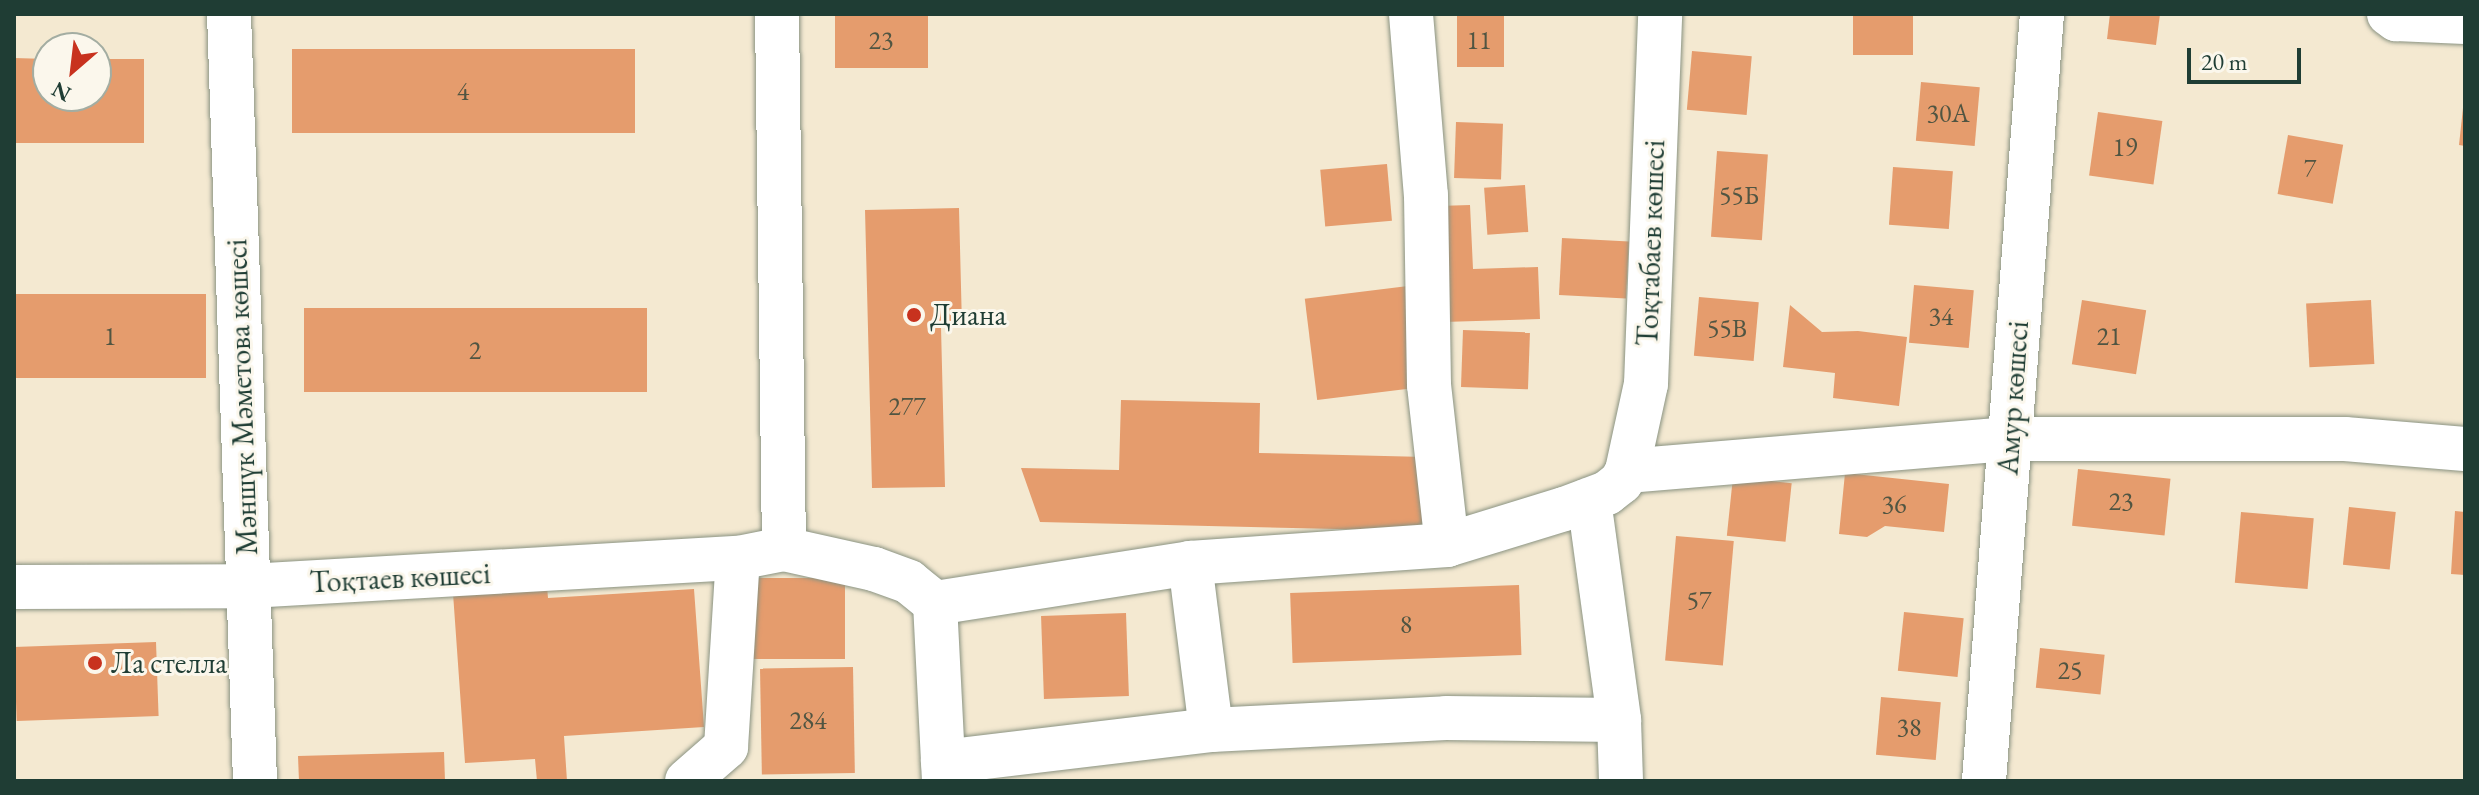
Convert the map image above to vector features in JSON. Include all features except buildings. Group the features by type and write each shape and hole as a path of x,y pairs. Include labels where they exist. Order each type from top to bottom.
{"street":[{"name":"Мәншүк Мәметова көшесі","path":"229,14 255,781"},
{"path":"777,14 784,549"},
{"path":"1411,14 1426,195 1429,385 1447,545"},
{"name":"Тоқтабаев көшесі","path":"1627,471 1646,384 1660,14"},
{"name":"Амур көшесі","path":"1984,781 2042,14"},
{"path":"2389,14 2396,19 2465,22"},
{"path":"1619,720 1446,718 1211,730 943,771 935,603 1190,563 1447,545 1589,500 1621,482 1627,471 2010,439 2345,439 2465,449"},
{"path":"1589,500 1619,720 1621,781"},
{"name":"Тоқтаев көшесі","path":"14,587 249,586 738,558 784,549 874,569 909,582 935,603"},
{"path":"687,781 726,747 738,558"},
{"path":"1190,563 1211,730"}],"place":[{"name":"Диана","path":"914,315"},
{"name":"Ла стелла","path":"95,663"}]}
